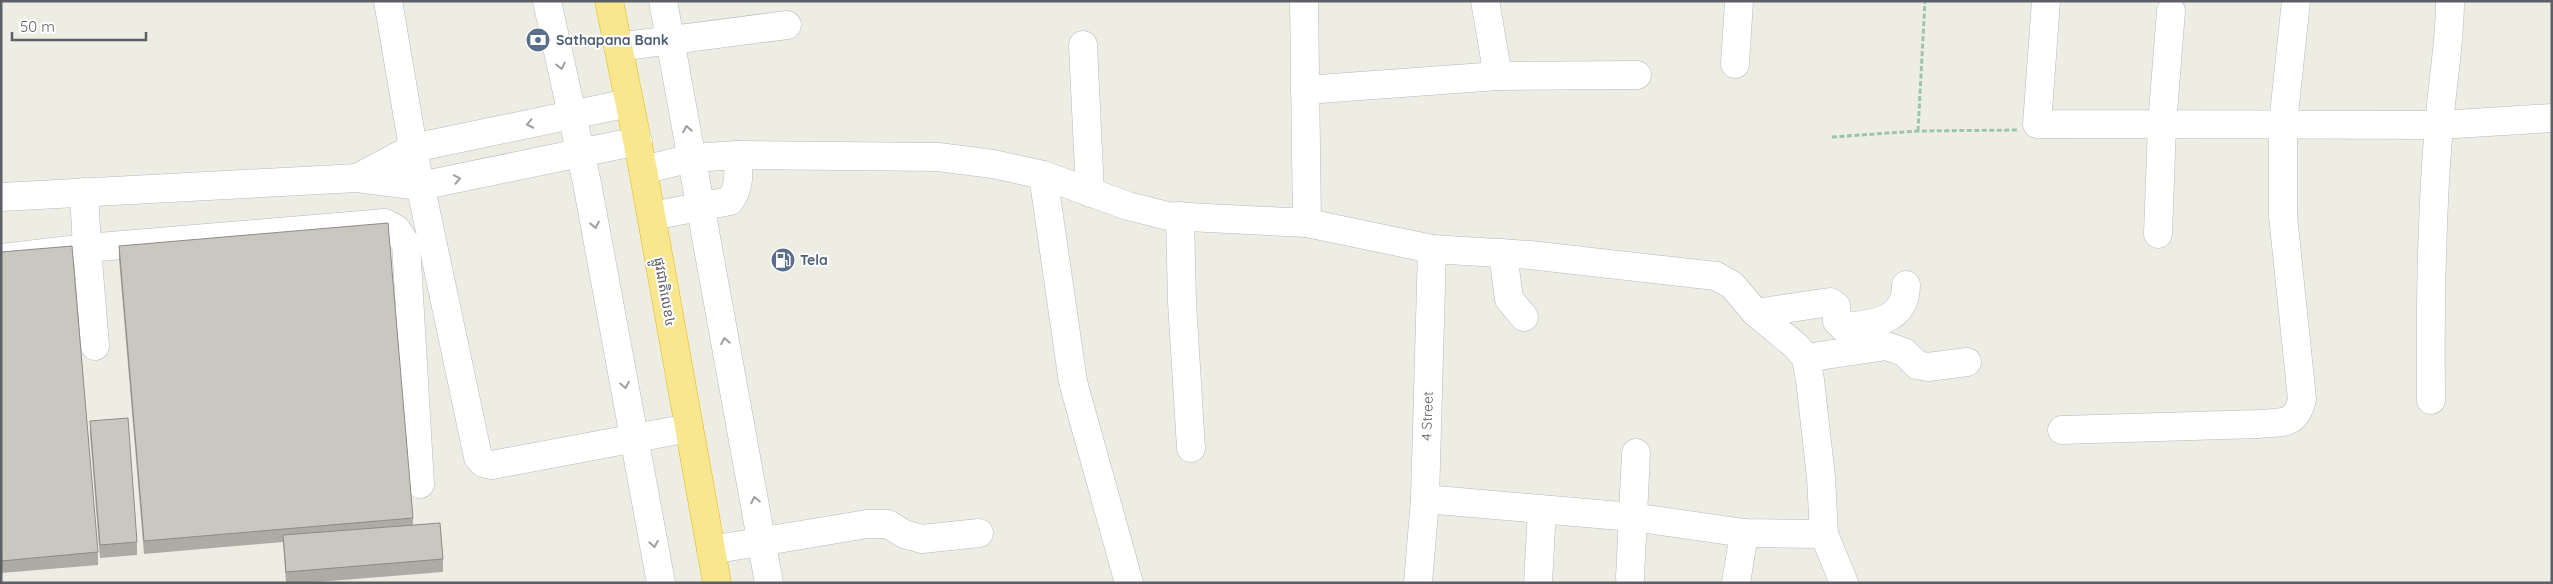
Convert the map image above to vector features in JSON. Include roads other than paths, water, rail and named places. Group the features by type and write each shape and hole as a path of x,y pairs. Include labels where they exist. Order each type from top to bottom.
{"highway":[{"name":"ផ្លូវជាតិលេខ៤","path":"609,1 652,216 717,583"}],"street":[{"path":"388,1 420,186 478,457 483,463 492,465 689,428"},
{"path":"547,1 580,155 661,583"},
{"path":"663,1 763,540 769,583"},
{"path":"1304,1 1307,224"},
{"path":"1485,1 1498,76"},
{"path":"1735,64 1739,1"},
{"path":"2046,1 2037,124 2439,125 2552,118"},
{"path":"2062,430 2288,422 2299,413 2302,399 2283,216 2284,124 2296,1"},
{"path":"2431,400 2430,287 2439,125 2450,33 2450,1"},
{"path":"2158,234 2162,125 2170,11"},
{"path":"618,47 787,25"},
{"path":"1083,45 1090,193"},
{"path":"1305,90 1498,76 1637,75"},
{"path":"357,178 413,148 630,103"},
{"path":"1,197 357,178 420,186 580,155 638,141"},
{"path":"652,216 730,201 738,189 739,173 736,155"},
{"path":"643,170 692,158 736,155 938,158 993,164 1043,175 1128,206 1168,216 1307,224 1432,249 1503,253 1716,276 1732,285 1756,313 1796,346 1806,358 1820,467 1824,534 1844,583"},
{"path":"1043,175 1074,382 1130,583"},
{"path":"84,192 95,346"},
{"path":"1180,216 1182,302 1191,448"},
{"path":"1,258 87,248 385,223 396,229 406,244 420,484"},
{"name":"4 Street","path":"1418,583 1425,499 1432,249"},
{"path":"1503,253 1509,299 1524,317"},
{"path":"1756,313 1830,302 1836,306 1837,321 1843,327 1883,321 1897,311 1906,300 1906,286"},
{"path":"1806,358 1886,346 1904,352 1917,365 1928,367 1968,362"},
{"path":"1630,578 1636,454"},
{"path":"1425,499 1632,517 1744,533 1824,534"},
{"path":"1538,583 1542,510"},
{"path":"711,550 867,524 888,524 904,534 922,539 980,533"},
{"path":"1736,583 1744,533"}],"place":[{"name":"Sathapana Bank","path":"538,40"},
{"name":"Tela","path":"783,260"}]}
